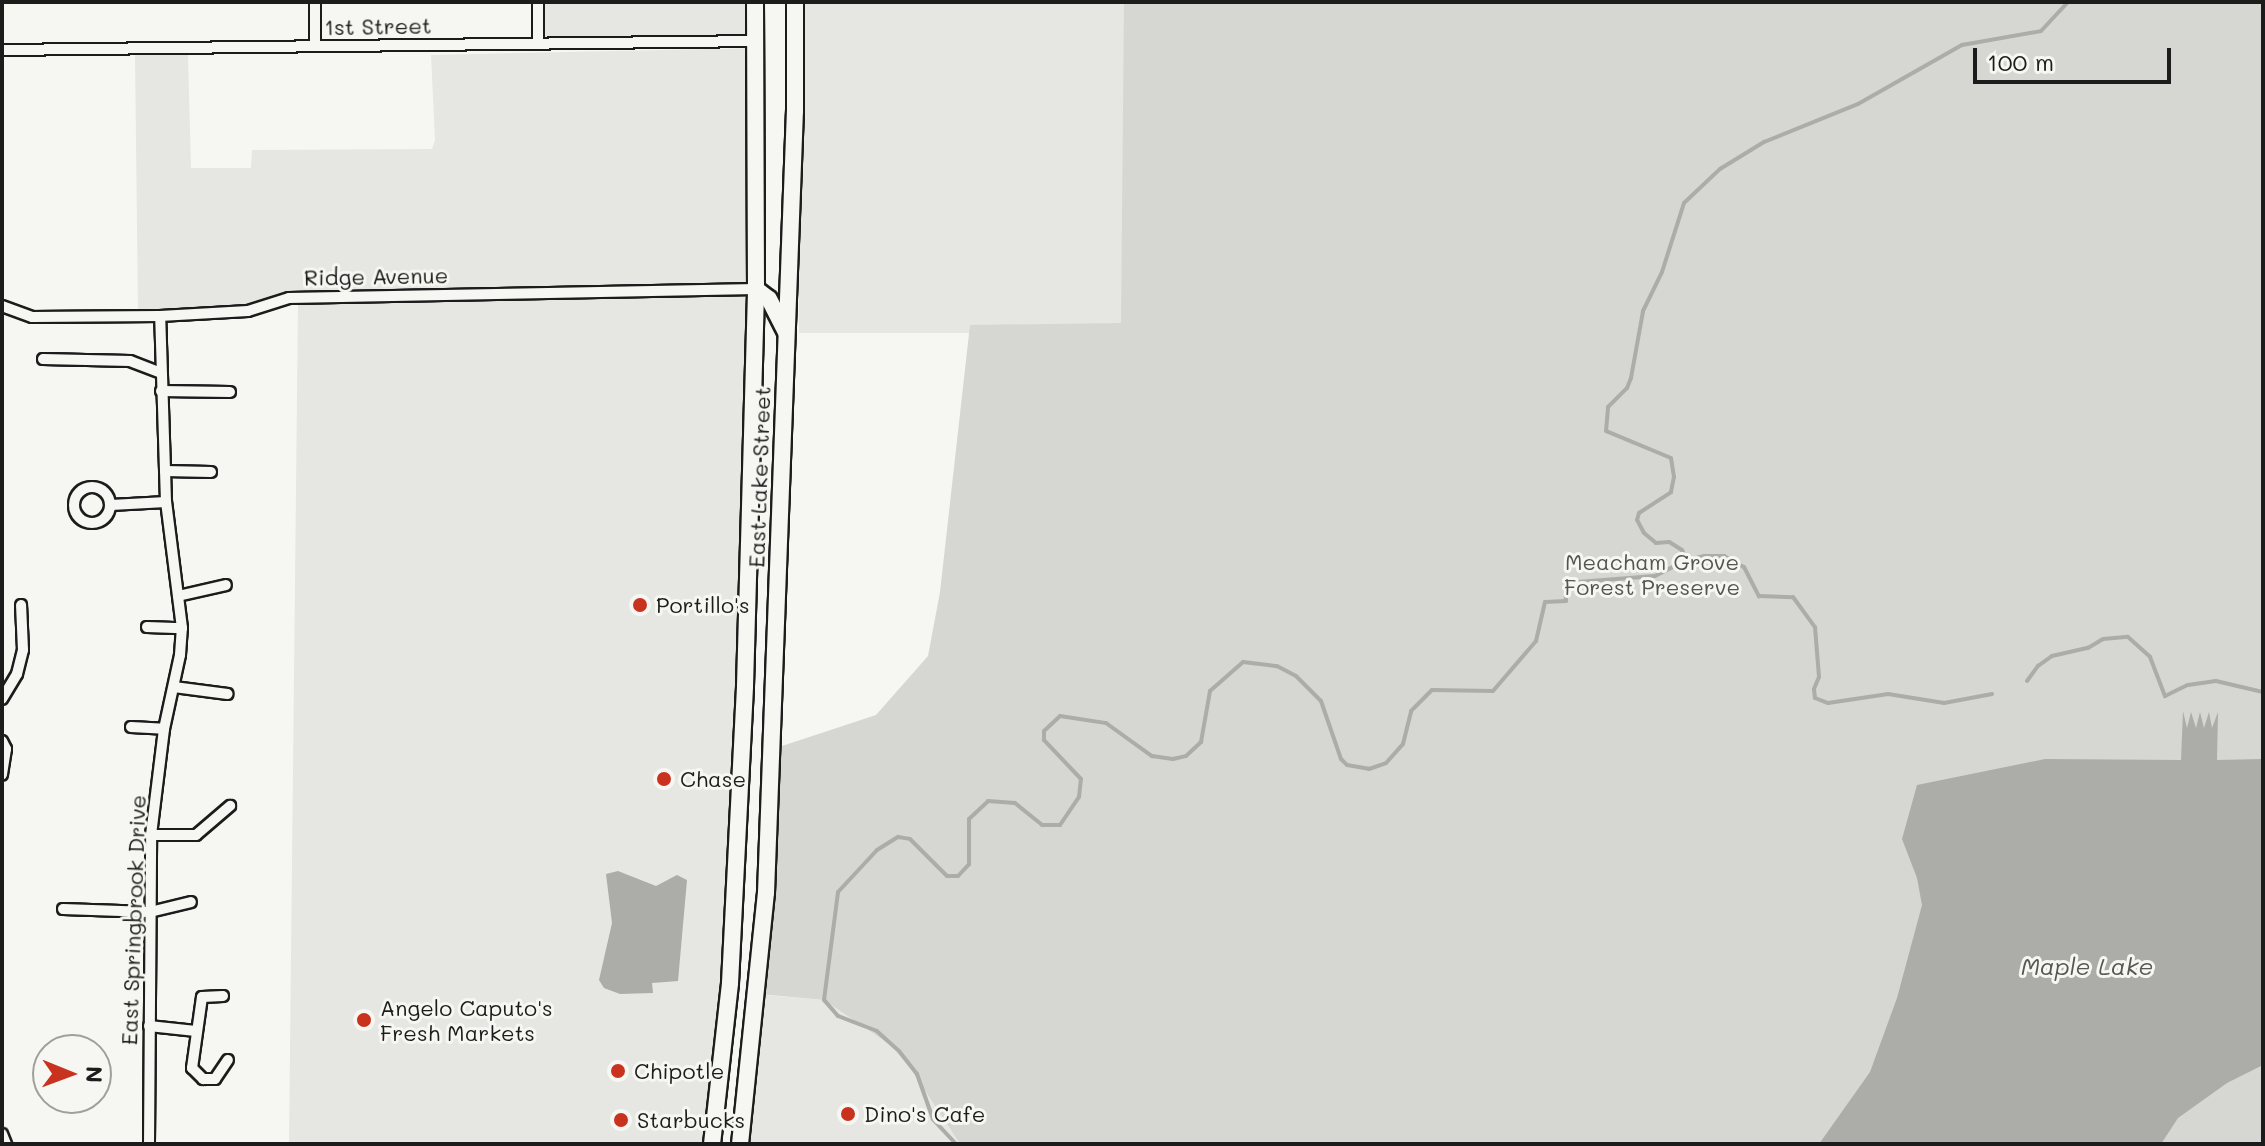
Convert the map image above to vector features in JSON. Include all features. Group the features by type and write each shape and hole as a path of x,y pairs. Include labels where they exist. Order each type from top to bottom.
{"main road":[{"name":"East Lake Street","path":"712,1144 737,888 756,289 755,2"},
{"name":"East Lake Street","path":"740,1144 766,893 795,2"},
{"path":"756,289 769,299 786,332"}],"street":[{"path":"315,2 315,46"},
{"path":"538,2 538,44"},
{"name":"1st Street","path":"2,50 755,41"},
{"name":"Ridge Avenue","path":"2,306 32,317 160,316 248,311 289,298 756,289"},
{"name":"East Springbrook Drive","path":"149,1144 151,835 164,729 174,687 182,628 166,502 159,372 160,316"},
{"path":"43,359 130,361 159,372"},
{"path":"161,391 230,392"},
{"path":"165,471 211,472"},
{"path":"111,505 166,502"},
{"path":"178,596 226,585"},
{"path":"2,699 17,674 23,650 21,605"},
{"path":"147,627 182,628"},
{"path":"174,687 228,694"},
{"path":"131,727 164,729"},
{"path":"2,741 6,749 2,775"},
{"path":"151,835 196,835 230,806"},
{"path":"63,909 150,912 191,902"},
{"path":"223,996 202,997 192,1068 203,1079 215,1079 228,1060"},
{"path":"149,1026 196,1031"},
{"path":"2,1134 6,1144"}],"shaded area":[{"path":"542,2 760,2 759,40 542,47"},
{"path":"799,2 1124,2 1124,333 799,333"},
{"path":"760,48 749,286 404,291 254,307 138,312 135,54 188,55 191,168 251,168 252,150 432,149 435,140 431,55"},
{"path":"747,293 744,629 726,976 708,1144 289,1144 298,302"},
{"path":"765,995 824,1000 899,1051 960,1144 749,1144"}],"green space":[{"name":"Meacham Grove Forest Preserve","path":"1124,2 2263,2 2263,1144 960,1144 899,1051 824,1000 758,994 779,747 876,715 928,656 940,592 970,325 1121,323"}],"water":[{"name":"Maple Lake","path":"2183,711 2187,728 2191,712 2196,728 2200,712 2204,728 2209,712 2212,728 2218,712 2217,760 2263,759 2263,1065 2227,1083 2178,1118 2161,1144 1819,1144 1870,1072 1897,998 1922,905 1917,878 1902,839 1917,785 2045,759 2181,760"},
{"path":"618,871 656,886 677,875 687,880 678,981 652,983 653,993 620,994 604,988 599,980 612,923 606,874"}],"waterway":[{"path":"1687,560 1682,550 1669,542 1656,543 1644,533 1637,520 1639,513 1671,492 1674,477 1671,458 1606,431 1608,407 1627,388 1631,378 1643,311 1662,272 1684,203 1720,169 1764,142 1858,104 1962,45 2041,31 2068,2"},
{"path":"956,1144 933,1119 917,1074 899,1051 877,1031 838,1016 824,1000 838,892 877,850 898,837 910,839 947,876 958,876 969,864 969,819 988,801 1015,803 1042,825 1060,825 1079,797 1081,779 1044,740 1044,731 1060,716 1106,723 1152,756 1173,759 1186,756 1201,742 1210,691 1243,662 1277,666 1296,676 1321,701 1341,759 1347,765 1369,769 1386,763 1403,744 1411,711 1432,690 1493,691 1536,641 1545,602 1566,601 1565,583 1655,576 1687,560 1705,556 1724,556 1744,567 1759,596 1793,597 1815,627 1819,677 1814,689 1815,698 1828,703 1888,694 1944,703 1992,694"},
{"path":"2027,681 2038,666 2052,656 2088,648 2103,639 2128,637 2150,657 2165,696 2188,685 2216,681 2263,692"}],"place":[{"name":"Portillo's","path":"640,605"},
{"name":"Chase","path":"664,779"},
{"name":"Angelo Caputo's Fresh Markets","path":"364,1020"},
{"name":"Chipotle","path":"618,1071"},
{"name":"Dino's Cafe","path":"848,1114"},
{"name":"Starbucks","path":"621,1120"}]}
